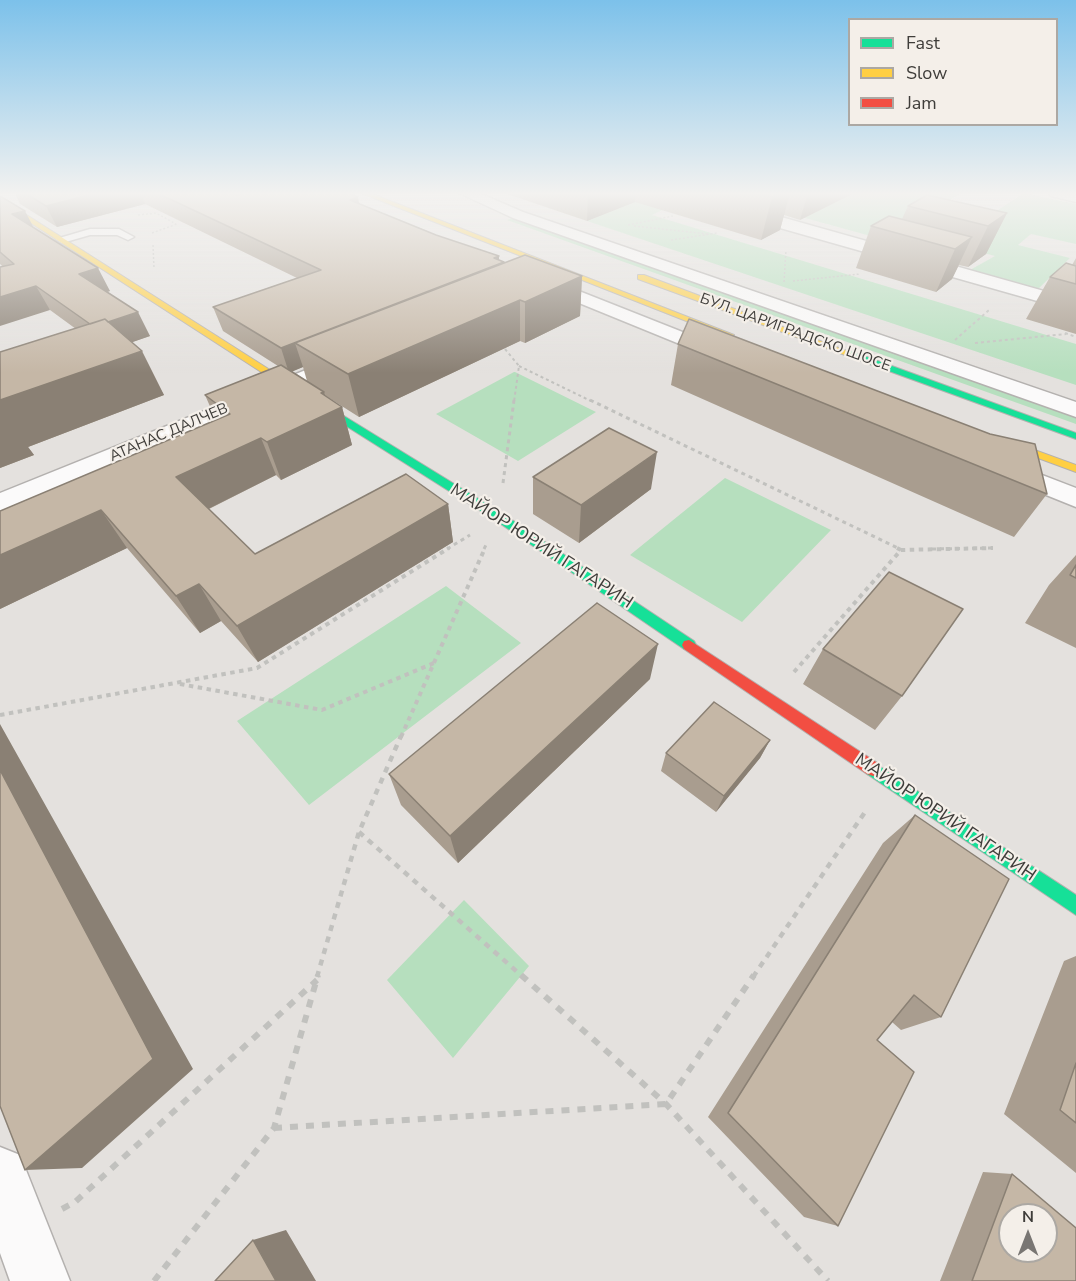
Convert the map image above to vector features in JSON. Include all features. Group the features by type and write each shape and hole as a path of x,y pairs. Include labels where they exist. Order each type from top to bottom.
{"main road":[{"name":"МАЙОР ЮРИЙ ГАГАРИН","path":"83,253 286,384 499,517 1076,906"},
{"name":"БУЛ. ЦАРИГРАДСКО ШОСЕ","path":"509,253 739,346"},
{"name":"БУЛ. ЦАРИГРАДСКО ШОСЕ","path":"627,272 1076,436"},
{"path":"978,432 1076,469"}],"street":[{"name":"БУЛ. ЦАРИГРАДСКО ШОСЕ","path":"626,253 1076,410"},
{"path":"887,253 1076,306"},
{"name":"БУЛ. ЦАРИГРАДСКО ШОСЕ","path":"529,280 739,346"},
{"name":"АТАНАС ДАЛЧЕВ","path":"0,503 370,350"},
{"path":"988,462 1076,498"},
{"path":"0,1175 21,1253"}],"path":[{"path":"783,282 786,253"},
{"path":"774,283 867,273 895,255"},
{"path":"947,346 989,310"},
{"path":"969,344 1068,334"},
{"path":"519,366 901,550 993,548"},
{"path":"0,716 257,668 499,517"},
{"path":"770,700 901,550"},
{"path":"154,1281 274,1128 319,978 359,832 459,606"},
{"path":"176,683 322,710 434,663"},
{"path":"666,1104 887,780"},
{"path":"359,832 666,1104 828,1281"},
{"path":"21,1253 319,978"},
{"path":"274,1128 666,1104"}],"green space":[{"path":"598,253 616,253 1076,415 1076,424"},
{"path":"682,253 776,253 1076,344 1076,385"},
{"path":"983,253 1049,253 1070,258 1038,289 970,270 995,256"},
{"path":"514,372 596,412 518,461 436,414"},
{"path":"725,478 831,530 742,622 630,555"},
{"path":"446,586 521,643 309,805 237,721"},
{"path":"464,900 529,966 453,1058 387,980"}],"building":[{"path":"1,253 74,253 98,268 79,274 138,312 108,322 105,319 90,324 36,286 0,297 0,267 14,264"},
{"path":"284,253 489,253 499,256 494,258 504,262 281,348 213,307 321,270"},
{"path":"525,255 582,276 525,302 520,300 348,374 295,343"},
{"path":"1066,263 1076,266 1076,284 1050,277"},
{"path":"105,319 142,351 0,400 0,352"},
{"path":"689,319 990,434 1035,444 1047,494 678,344"},
{"path":"281,365 324,392 321,393 342,407 267,442 261,438 176,477 255,554 406,474 448,504 237,626 199,584 176,596 101,510 0,555 0,511 230,414 205,395"},
{"path":"609,428 657,452 581,505 533,477"},
{"path":"1076,565 1076,578 1070,575"},
{"path":"889,572 963,609 902,696 823,649"},
{"path":"597,603 658,644 450,836 389,774"},
{"path":"714,702 770,740 724,796 666,753"},
{"path":"0,770 153,1059 25,1170 0,1106"},
{"path":"915,815 1009,879 941,1017 914,995 877,1040 914,1072 838,1226 728,1113"},
{"path":"1076,1063 1076,1123 1060,1110"},
{"path":"1012,1174 1046,1203 1001,1203"},
{"path":"998,1211 998,1263 1058,1263 1058,1213 1076,1228 1076,1281 972,1281"},
{"path":"253,1240 276,1281 215,1281"}],"traffic: fast":[{"path":"848,353 1076,436"},
{"path":"289,386 499,517 689,645"},
{"path":"873,769 1076,906"}],"traffic: slow":[{"path":"82,253 289,386"},
{"path":"518,253 730,335"},
{"path":"641,277 848,353"},
{"path":"996,439 1076,469"}],"traffic: jam":[{"path":"689,645 873,769"}]}
